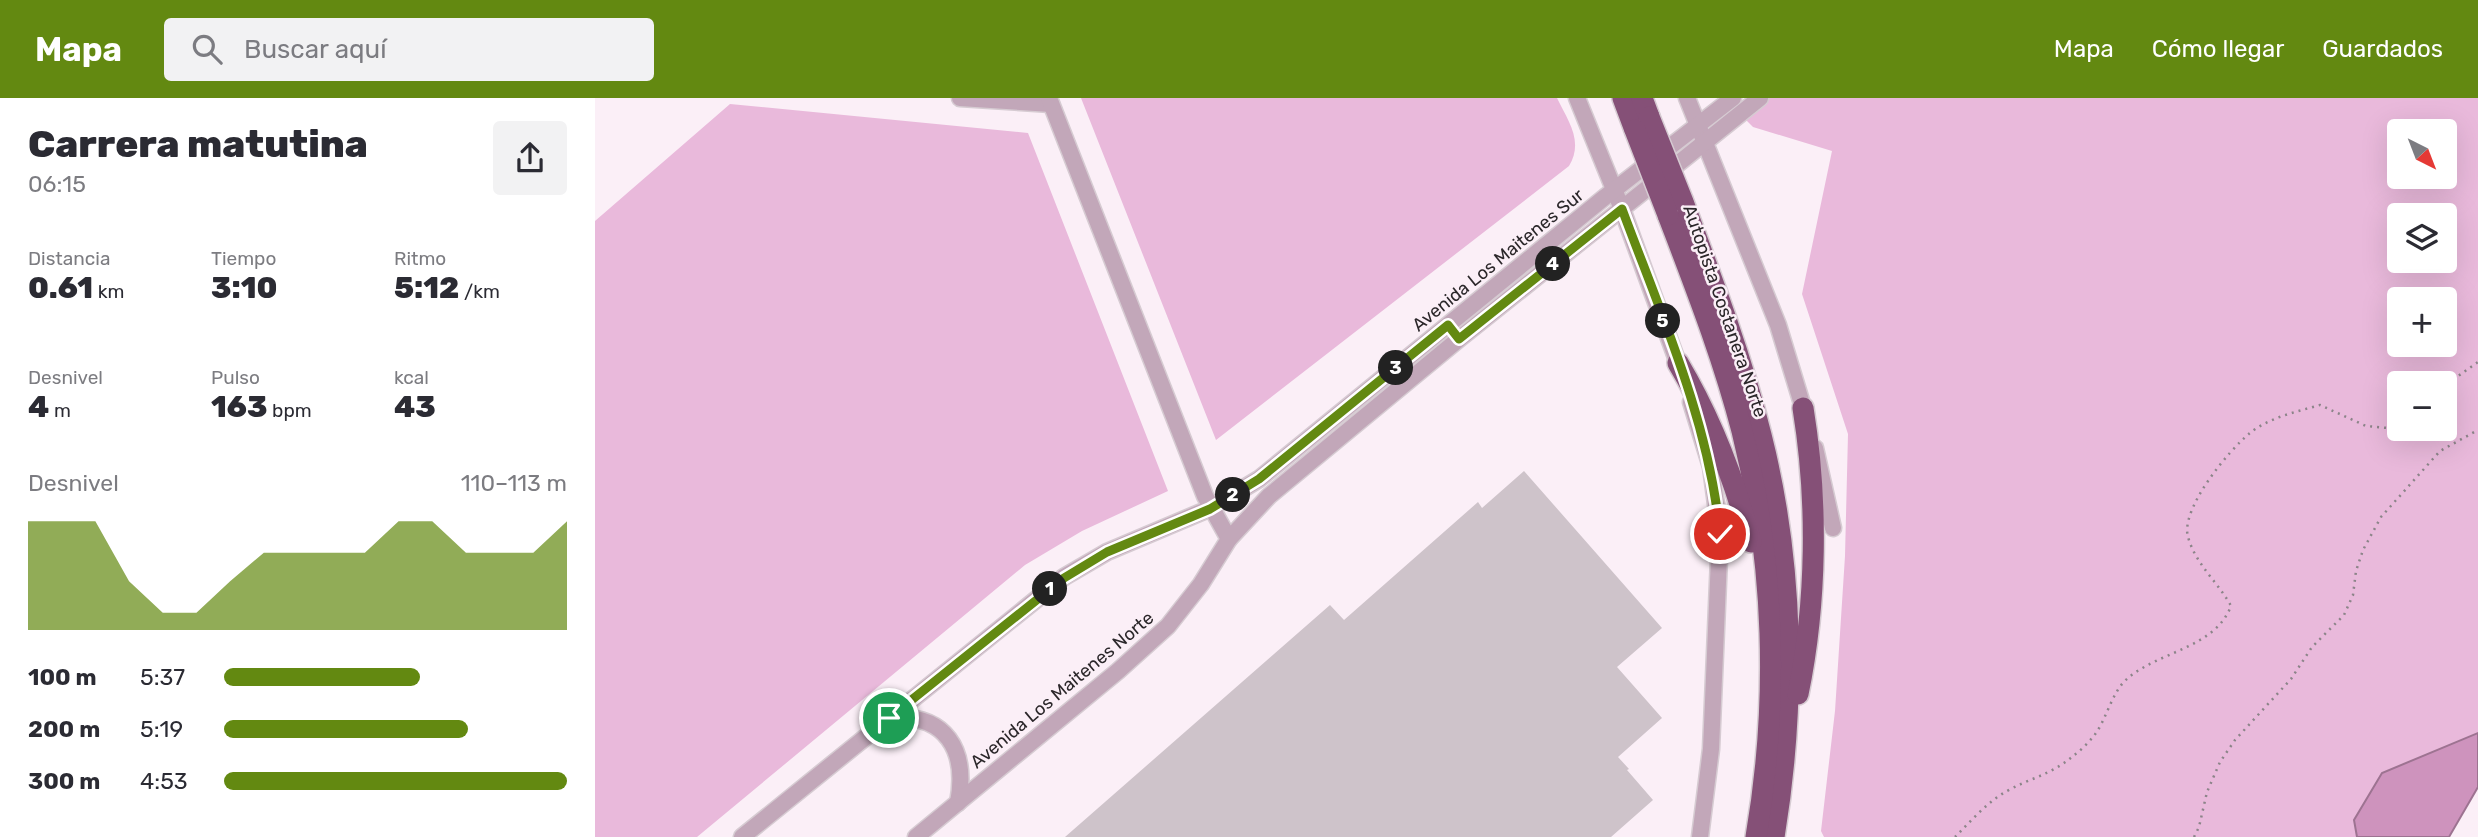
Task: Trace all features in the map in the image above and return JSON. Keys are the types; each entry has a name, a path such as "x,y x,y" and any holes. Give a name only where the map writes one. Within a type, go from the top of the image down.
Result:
{"highway":[{"name":"Autopista Costanera Norte","path":"1623,98 1642,115 1675,209 1741,430 1759,515 1768,596 1771,684 1768,740 1756,837"},
{"name":"Autopista Costanera Norte","path":"1675,209 1736,348 1762,438 1772,487 1782,553 1788,631 1785,754 1774,837"},
{"path":"1678,363 1714,431 1737,490 1755,563 1771,684"},
{"path":"1785,754 1807,645 1813,544 1813,483 1803,408"}],"street":[{"path":"960,98 1050,101 1210,509 1229,539"},
{"path":"1577,98 1622,209 1678,363 1711,467 1720,534 1712,736 1700,837"},
{"path":"1687,98 1778,325 1822,475 1833,528"},
{"name":"Avenida Los Maitenes Sur","path":"742,837 1064,578 1107,552 1210,509 1272,470 1614,190 1733,98"},
{"name":"Avenida Los Maitenes Norte","path":"916,837 1118,671 1168,626 1201,584 1229,539 1269,496 1459,339 1760,98"},
{"path":"1448,325 1459,339"},
{"path":"889,718 909,718 930,723 952,742 961,767 958,803"}],"path":[{"path":"2457,377 2478,362"},
{"path":"1955,837 1982,810 2007,791 2043,776 2072,757 2094,737 2126,679 2150,663 2215,632 2226,620 2231,606 2197,560 2187,534 2193,508 2204,486 2251,433 2278,417 2320,405 2366,426 2387,428"},
{"path":"2194,837 2207,792 2220,761 2235,740 2291,679 2312,647 2344,615 2353,595 2356,571 2363,550 2381,517 2440,451 2478,430"}],"shaded area":[{"path":"1081,98 1557,98 1573,131 1575,148 1569,166 1216,440"},
{"path":"1746,98 2478,98 2478,787 2469,791 2429,837 1824,837 1821,831 1835,711 1845,556 1848,434 1802,294 1832,151 1753,127 1736,110"},
{"path":"730,104 1028,133 1168,491 1082,531 1025,565 697,837 595,837 595,221"},
{"path":"2478,733 2478,787 2449,837 2357,837 2354,820 2382,773"}],"building":[{"path":"1524,471 1662,628 1617,667 1662,718 1618,757 1653,800 1611,837 1065,837 1330,605 1344,620 1478,502 1482,508"}],"route":[{"path":"889,718 1064,578 1107,552 1210,509 1259,479 1448,325 1459,339 1622,209 1703,440 1711,467 1720,534"}]}
